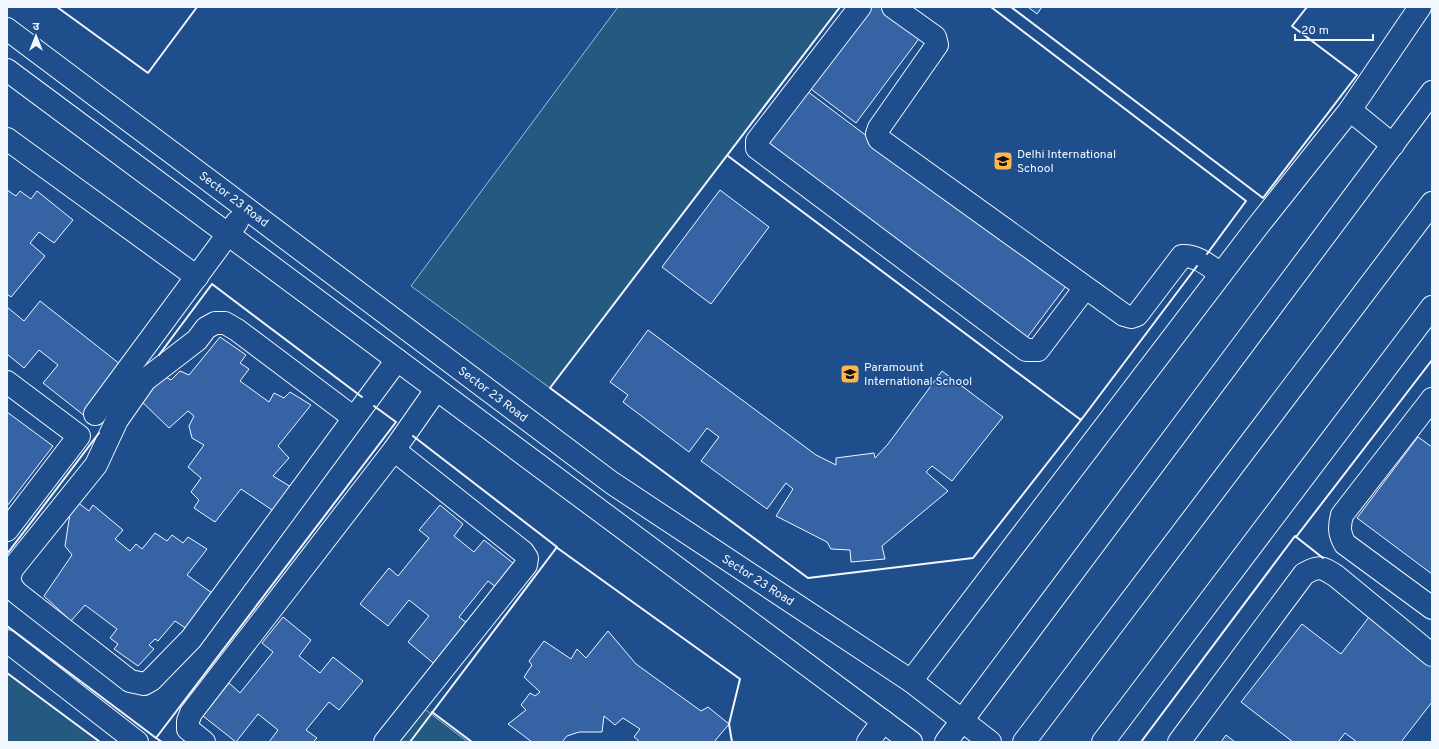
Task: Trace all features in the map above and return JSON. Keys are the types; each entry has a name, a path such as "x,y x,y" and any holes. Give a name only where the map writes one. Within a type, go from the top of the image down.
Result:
{"street":[{"path":"860,7 757,141 757,148 1026,350 1038,350 1085,288"},
{"path":"893,7 934,38 937,45 879,128 877,134 879,139 1124,315 1131,317 1137,315 1182,256 1197,258 1221,274"},
{"path":"910,681 1221,274 1350,110 1420,7"},
{"name":"Sector 23 Road","path":"7,29 612,484 910,681 990,742"},
{"path":"7,70 911,742"},
{"path":"946,742 1432,92"},
{"path":"1350,110 1393,145"},
{"path":"7,140 197,277"},
{"path":"1024,742 1432,203"},
{"path":"95,414 247,209"},
{"path":"1103,742 1432,307"},
{"path":"354,418 237,330 225,323 215,323 206,328 197,340 145,380 117,420 96,464 9,574 11,586 17,593 130,681 144,684 151,680 191,640 397,360"},
{"path":"7,382 79,436 7,530"},
{"path":"204,742 188,729 188,721 192,713 394,450 436,390"},
{"path":"1432,399 1342,515 1339,525 1340,536 1345,544 1432,608"},
{"path":"385,742 521,572 526,565 527,558 523,552 394,450"},
{"path":"1179,742 1304,574 1313,568 1323,568 1336,576 1432,655"},
{"path":"7,641 137,742"},
{"path":"868,742 883,721"}],"shaded area":[{"path":"618,7 840,7 550,388 411,286"},
{"path":"7,673 100,742 7,742"},
{"path":"422,707 468,742 394,742"}],"building":[{"path":"866,7 882,7 921,36 856,123 807,86"},
{"path":"1028,7 1042,7 1037,14"},
{"path":"803,88 1066,286 1023,343 759,145"},
{"path":"7,190 16,196 20,191 31,199 37,191 73,220 54,243 39,232 30,243 45,256 11,297 7,294"},
{"path":"720,190 769,227 711,304 662,267"},
{"path":"40,301 125,368 86,417 43,383 58,365 39,350 24,368 7,354 7,307 24,321"},
{"path":"648,330 816,455 836,465 836,458 874,453 875,458 888,444 942,371 1003,417 952,481 932,466 926,472 948,491 882,546 885,559 851,562 850,550 831,549 827,542 776,516 793,489 786,483 767,509 701,461 719,437 707,428 689,452 623,402 628,395 610,382"},
{"path":"220,337 246,355 240,363 249,369 240,381 269,402 274,393 284,398 290,392 311,405 278,446 289,458 273,476 296,490 278,514 241,489 215,522 194,508 199,500 191,492 201,478 188,467 204,445 192,438 189,426 194,416 188,411 169,428 137,397 164,376 171,380 180,371 189,375"},
{"path":"7,412 53,446 7,506"},
{"path":"1418,437 1432,447 1432,574 1357,518"},
{"path":"77,502 89,511 93,505 123,530 115,539 130,551 136,544 142,549 155,533 167,541 172,535 183,543 188,537 207,549 187,575 212,593 193,633 175,621 158,641 155,639 149,645 154,649 138,666 114,649 118,644 110,638 117,629 85,605 71,621 44,596 72,555 65,546 71,507"},
{"path":"440,505 463,524 454,536 474,552 484,540 518,567 500,590 488,581 459,617 471,626 438,667 408,642 429,616 409,600 388,626 360,604 389,568 398,576 429,538 419,530"},
{"path":"283,617 311,640 299,656 320,673 333,657 363,681 339,710 329,702 306,730 317,738 313,742 269,742 278,730 258,714 236,742 203,716 229,683 240,693 273,652 262,643"},
{"path":"1369,617 1432,666 1432,702 1401,742 1357,742 1345,733 1338,742 1293,742 1241,702 1302,624 1341,654"},
{"path":"608,631 636,664 701,711 708,707 729,724 714,742 640,742 634,737 640,729 623,718 615,725 604,716 602,732 579,732 567,736 562,742 532,742 508,724 526,710 521,705 530,693 535,696 540,692 524,677 532,665 529,661 544,641 571,659 577,649 586,658"},
{"path":"1226,735 1235,742 1221,742"}],"wall":[{"path":"57,7 148,73 197,7"},
{"path":"728,156 1081,420 973,558 808,578 550,388 840,7"},
{"path":"991,7 1246,201 1207,254"},
{"path":"1011,7 1263,198 1357,75 1292,26 1307,7"},
{"path":"1080,419 1081,420 1197,266"},
{"path":"159,355 212,284 362,397"},
{"path":"1296,537 1432,360"},
{"path":"7,626 156,738 396,422 374,406"},
{"path":"7,554 99,433"},
{"path":"410,742 557,547 413,436"},
{"path":"1141,742 1295,536 1323,558"},
{"path":"556,547 740,679 729,724 732,742"},
{"path":"7,673 100,742"},
{"path":"432,712 472,742"},
{"path":"156,738 162,742"}],"place":[{"name":"Delhi International School","path":"1003,161"},
{"name":"Paramount International School","path":"850,374"}]}
